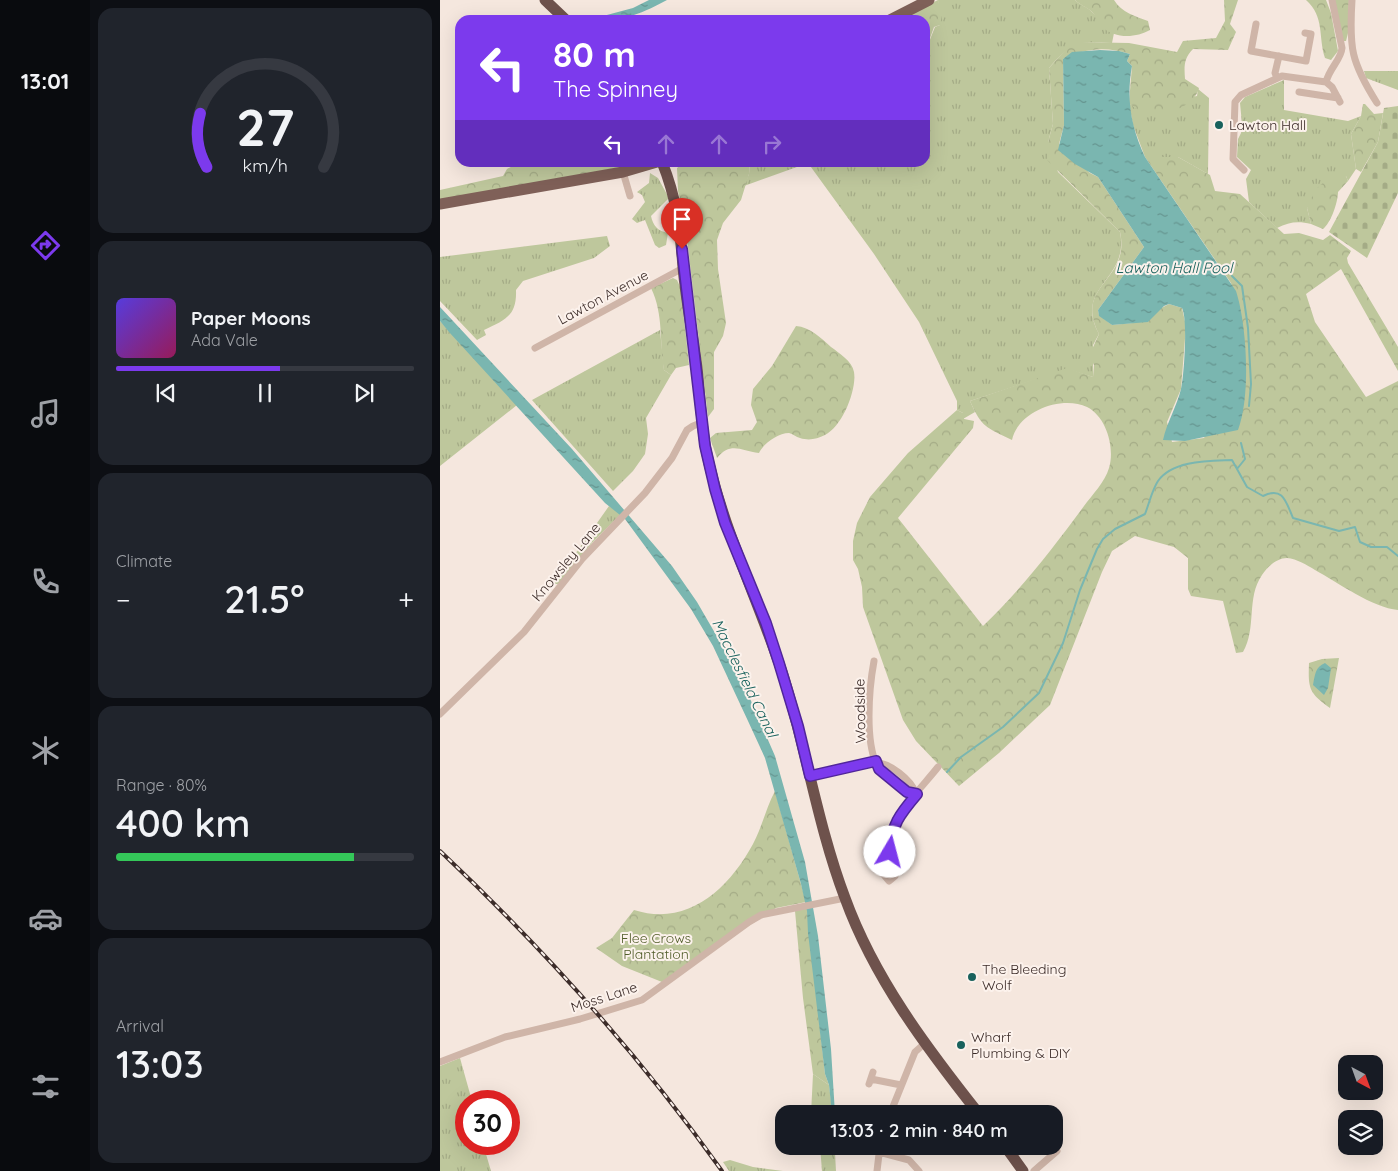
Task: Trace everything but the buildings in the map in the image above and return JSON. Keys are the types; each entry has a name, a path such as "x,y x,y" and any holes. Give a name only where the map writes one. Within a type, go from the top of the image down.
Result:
{"highway":[{"path":"545,0 561,15"},
{"path":"664,167 674,194 681,230 683,268 705,446 725,523 772,644 798,726 832,861 844,898 873,959 924,1044 972,1105"},
{"path":"1011,1155 1023,1171"}],"main road":[{"path":"900,15 929,0"},
{"path":"440,204 623,172 640,167"}],"street":[{"path":"1326,82 1329,70 1342,55 1332,0"},
{"path":"1352,0 1351,42 1357,70 1377,104"},
{"path":"1256,24 1251,51 1306,61 1311,34 1305,33"},
{"path":"1342,48 1351,42"},
{"path":"1277,78 1279,56"},
{"path":"1244,170 1233,159 1235,102 1241,95 1282,76 1326,82 1339,100 1300,92"},
{"path":"623,172 630,196"},
{"name":"Lawton Avenue","path":"535,348 683,268"},
{"name":"Knowsley Lane","path":"440,714 524,632 582,559 629,511 672,458 687,430 703,422"},
{"name":"Woodside","path":"874,661 870,680 870,718 872,749 877,762"},
{"path":"810,776 877,762 879,769 907,792 916,793"},
{"path":"889,870 891,834 902,812 938,767"},
{"name":"Moss Lane","path":"440,1062 505,1037 580,1019 642,1000 761,915 844,898"},
{"path":"893,1105 915,1052 924,1044"},
{"path":"871,1078 901,1085"},
{"path":"877,1171 879,1155"},
{"path":"896,1155 909,1160 919,1171"},
{"path":"1034,1171 1052,1155"}],"green space":[{"path":"938,0 1075,0 1088,8 1104,27 1114,33 1112,43 1082,43 1076,45 1064,52 1049,68 1053,124 1048,142 1058,172 1120,232 1121,248 1117,262 1097,294 1093,305 1093,318 1099,334 1093,345 1093,377 1067,369 970,401 975,412 963,419 963,413 957,410 957,401 919,322 874,254 811,167 930,167 930,40 935,27 940,25"},
{"path":"938,0 942,15 940,25 934,27 930,38 930,15 908,15"},
{"path":"1075,0 1114,0 1125,11 1148,21 1150,30 1132,36 1113,34 1102,27 1091,11"},
{"path":"1224,0 1238,0 1230,24 1236,32 1228,50 1193,49 1190,52 1185,62 1185,79 1199,88 1191,101 1176,110 1150,114 1140,111 1129,103 1132,66 1127,61 1130,54 1121,51 1096,49 1079,52 1063,59 1064,125 1059,144 1090,173 1098,177 1144,247 1098,310 1099,315 1112,325 1133,323 1169,304 1182,308 1186,326 1181,389 1167,422 1172,442 1204,438 1245,359 1242,328 1231,283 1145,157 1178,157 1210,175 1215,191 1240,194 1284,234 1299,233 1323,240 1330,235 1351,251 1347,258 1348,263 1398,347 1398,371 1341,269 1306,294 1315,322 1366,397 1398,381 1398,610 1378,605 1355,594 1302,562 1283,558 1269,566 1257,584 1247,643 1243,652 1236,653 1223,601 1191,596 1188,589 1188,558 1174,547 1135,536 1112,551 1050,705 999,753 959,786 916,741 903,720 863,607 862,587 858,569 853,560 853,541 857,523 870,497 908,453 957,410 963,413 964,419 974,421 973,428 898,518 983,626 1036,569 1101,483 1107,473 1111,460 1110,443 1100,418 1087,407 1066,403 1042,408 1023,421 1016,430 1012,440 986,426 978,417 970,401 1067,368 1093,377 1094,365 1089,356 1099,334 1093,317 1093,304 1097,293 1118,262 1121,249 1120,232 1047,160 1048,142 1053,124 1049,68 1067,48 1076,42 1129,43 1177,52 1183,41 1216,38 1225,21"},
{"path":"1306,0 1326,0 1331,13 1338,51 1331,60 1325,58 1319,20"},
{"path":"1334,0 1349,0 1346,41 1343,41"},
{"path":"1364,71 1398,71 1398,90 1366,78"},
{"path":"1284,80 1284,110 1348,121 1361,116 1351,134 1356,169 1348,181 1346,176 1307,208 1311,224 1294,223 1277,228 1249,202 1246,179 1251,170 1237,157 1238,139 1242,124 1240,103 1245,97"},
{"path":"1198,89 1209,98 1208,174 1178,157 1145,157 1133,125 1129,103 1136,108 1197,96"},
{"path":"1363,104 1374,114 1383,113 1378,142 1361,172 1356,169 1351,134 1361,116"},
{"path":"1398,106 1398,193 1367,258 1329,232 1378,142 1384,108"},
{"path":"511,167 621,167 440,201 440,190 503,176"},
{"path":"750,167 797,167 744,186"},
{"path":"750,167 741,200 723,223 717,240 718,269 726,323 723,336 714,352 714,409 708,417 685,222 678,191 677,168"},
{"path":"650,173 658,178 669,198 651,216 657,228 668,233 666,245 659,248 655,245 645,220 637,223 632,219 645,202 642,195 637,192 649,183"},
{"path":"1346,176 1348,181 1338,192 1334,212 1329,222 1323,229 1311,224 1307,208 1317,189 1330,179"},
{"path":"607,236 610,246 594,258 523,281 516,290 516,299 512,311 504,320 484,330 486,335 477,340 440,301 440,257"},
{"path":"673,278 677,280 681,289 689,365 676,368 671,375 664,370 660,318 651,288"},
{"path":"440,321 517,405 440,466"},
{"path":"796,326 806,328 815,334 851,364 854,372 853,388 851,398 842,416 831,431 819,438 799,438 785,433 771,440 759,453 732,448 717,458 710,438 716,433 752,430 757,422 751,405 753,389 772,366"},
{"path":"660,330 664,370 671,375 646,418 648,434 645,454 633,471 613,491 532,400"},
{"path":"609,506 621,514 592,543 559,584 554,584"},
{"path":"1339,658 1330,708 1311,690 1309,663 1322,659"},
{"name":"Flee Crows Plantation","path":"775,791 806,902 776,908 662,982 622,966 596,948 612,938 634,910 653,914 671,913 688,909 704,901 718,890 743,861 753,844"},
{"path":"807,908 825,1074 829,1085 813,1074 803,998 795,911"},
{"path":"460,1058 469,1090 455,1090 455,1155 486,1155 491,1171 440,1171 440,1066"},
{"path":"813,1074 829,1085 832,1105 811,1105"},
{"path":"821,1155 835,1155 836,1171 822,1171"},
{"path":"730,1160 753,1167 783,1171 729,1171 723,1162"}],"water":[{"path":"649,0 667,0 633,15 607,15 633,8"},
{"name":"Lawton Hall Pool","path":"1119,51 1130,54 1127,61 1132,66 1130,78 1131,113 1140,146 1145,157 1236,291 1243,322 1246,360 1245,399 1238,430 1185,441 1163,440 1182,382 1185,323 1182,308 1169,304 1164,306 1148,322 1112,325 1099,316 1098,310 1144,247 1098,177 1075,164 1058,150 1064,125 1063,59 1072,52"},
{"path":"440,307 572,449 672,566 697,602 741,678 775,756 805,862 818,936 831,1049 834,1105 831,1105 829,1085 825,1074 807,911 801,884 765,758 713,646 691,609 625,519 605,503 440,321"},
{"path":"1325,663 1331,668 1328,688 1324,695 1313,685 1317,669"}],"waterway":[{"path":"1232,276 1242,286 1248,328 1251,384 1249,406"},
{"path":"1237,469 1245,459 1241,443"},
{"path":"947,772 961,757 1003,727 1039,693 1063,643 1080,590 1097,549 1103,539 1115,529 1145,514 1158,481 1173,469 1192,463 1232,460 1247,487 1263,496 1270,493 1279,494 1286,501 1293,518 1339,531 1355,527 1360,542 1371,547 1387,547 1398,556"}],"railway":[{"path":"440,851 516,926 589,1004 658,1086 722,1171"}],"place":[{"name":"Lawton Hall","path":"1219,125"},
{"name":"The Bleeding Wolf","path":"972,977"},
{"name":"Wharf Plumbing & DIY","path":"961,1045"}],"route":[{"path":"682,249 705,446 715,489 725,523 766,623 798,726 810,776 876,761 879,769 907,792 915,792 917,794 902,812 894,826 891,834 890,852"}],"water label":[{"name":"Macclesfield Canal","path":"745,678"}]}
